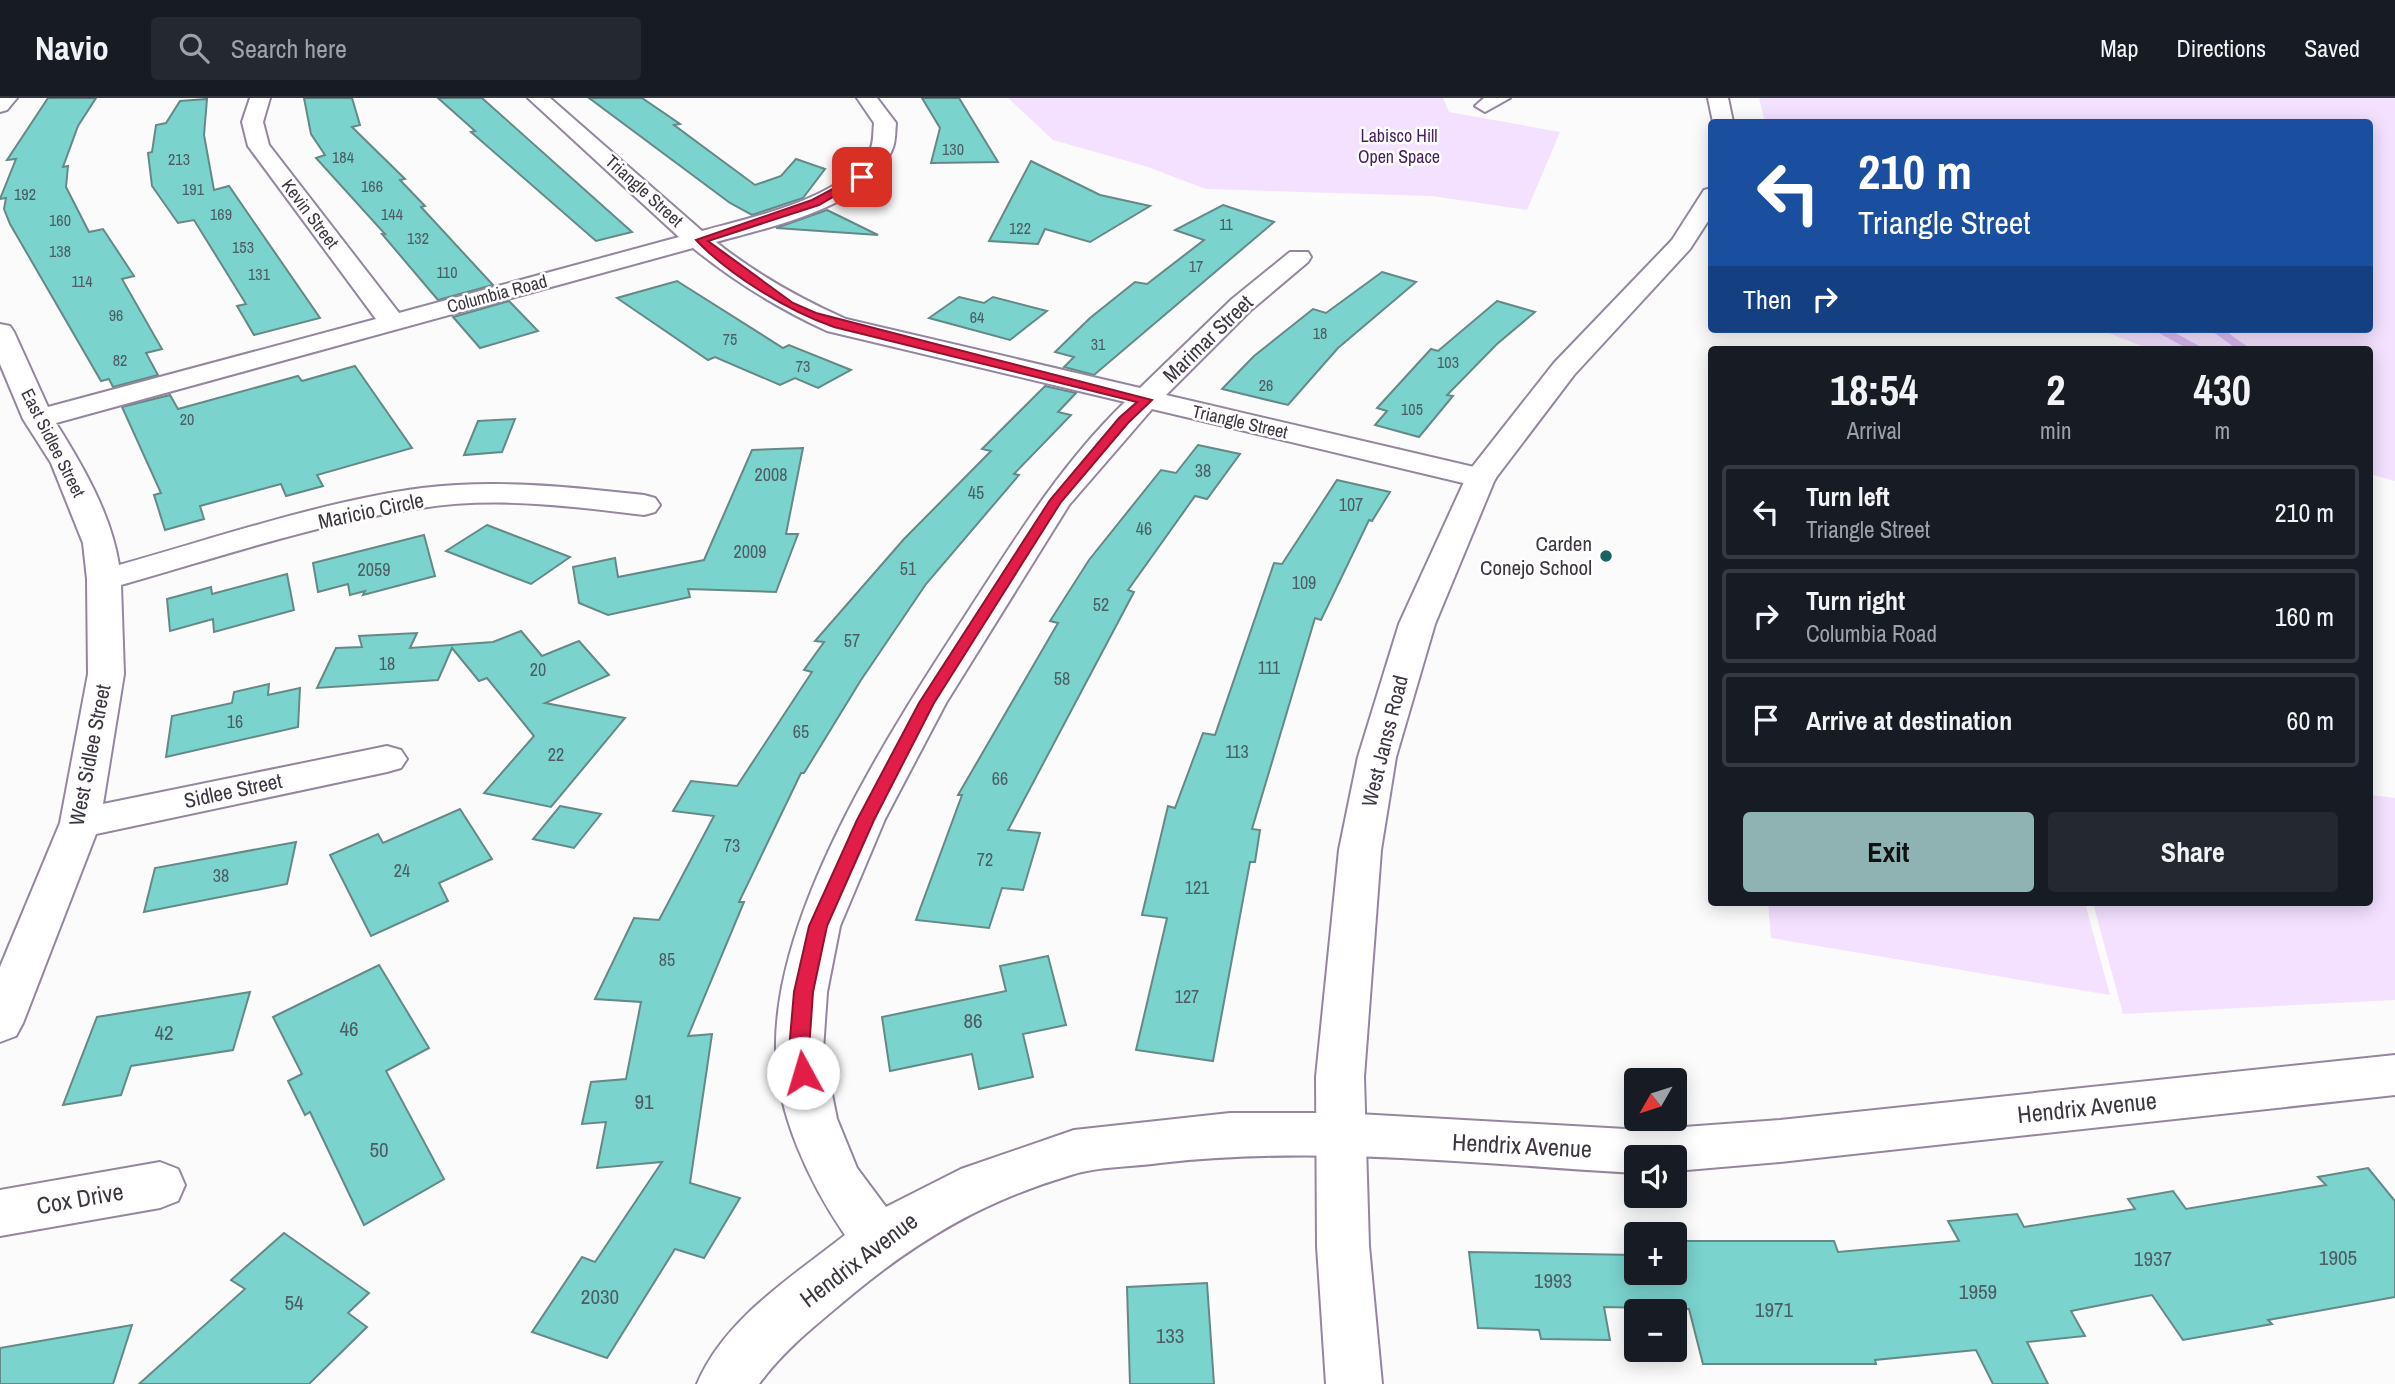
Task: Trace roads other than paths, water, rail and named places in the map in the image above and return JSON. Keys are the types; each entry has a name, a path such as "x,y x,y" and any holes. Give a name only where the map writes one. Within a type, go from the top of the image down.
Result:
{"street":[{"path":"0,106 7,98"},
{"name":"Kevin Street","path":"260,98 251,121 259,146 392,322"},
{"name":"Triangle Street","path":"538,98 701,240 789,305 812,316 838,325 1146,400 1480,478"},
{"name":"Columbia Road","path":"38,419 701,240 815,202 862,177 882,149 885,123 867,98"},
{"path":"1718,98 1722,119"},
{"name":"West Janss Road","path":"1354,1384 1343,1246 1340,1077 1360,849 1377,757 1417,624 1480,478 1564,369 1681,244 1708,201"},
{"name":"Marimar Street","path":"879,1240 837,1181 812,1119 799,1050 804,992 818,926 865,820 902,750 988,603 1056,500 1124,420 1241,305 1298,257"},
{"name":"East Sidlee Street","path":"0,332 38,419 66,463 90,516"},
{"name":"Maricio Circle","path":"104,579 319,520 422,498 530,492 644,505"},
{"name":"West Sidlee Street","path":"0,1023 79,823 106,674 104,579 99,543 90,516"},
{"name":"Sidlee Street","path":"79,823 387,759"},
{"name":"Hendrix Avenue","path":"725,1384 748,1353 786,1315 879,1240 926,1210 979,1185 1074,1152 1230,1134 1340,1134 1643,1152 1794,1139 2395,1074"},
{"name":"Cox Drive","path":"0,1213 160,1185"}],"waterway":[{"path":"2167,333 2191,346"},
{"path":"2222,333 2239,346"}],"place":[{"name":"Carden Conejo School","path":"1606,556"}],"park label":[{"name":"Labisco Hill Open Space","path":"1399,146"}]}
